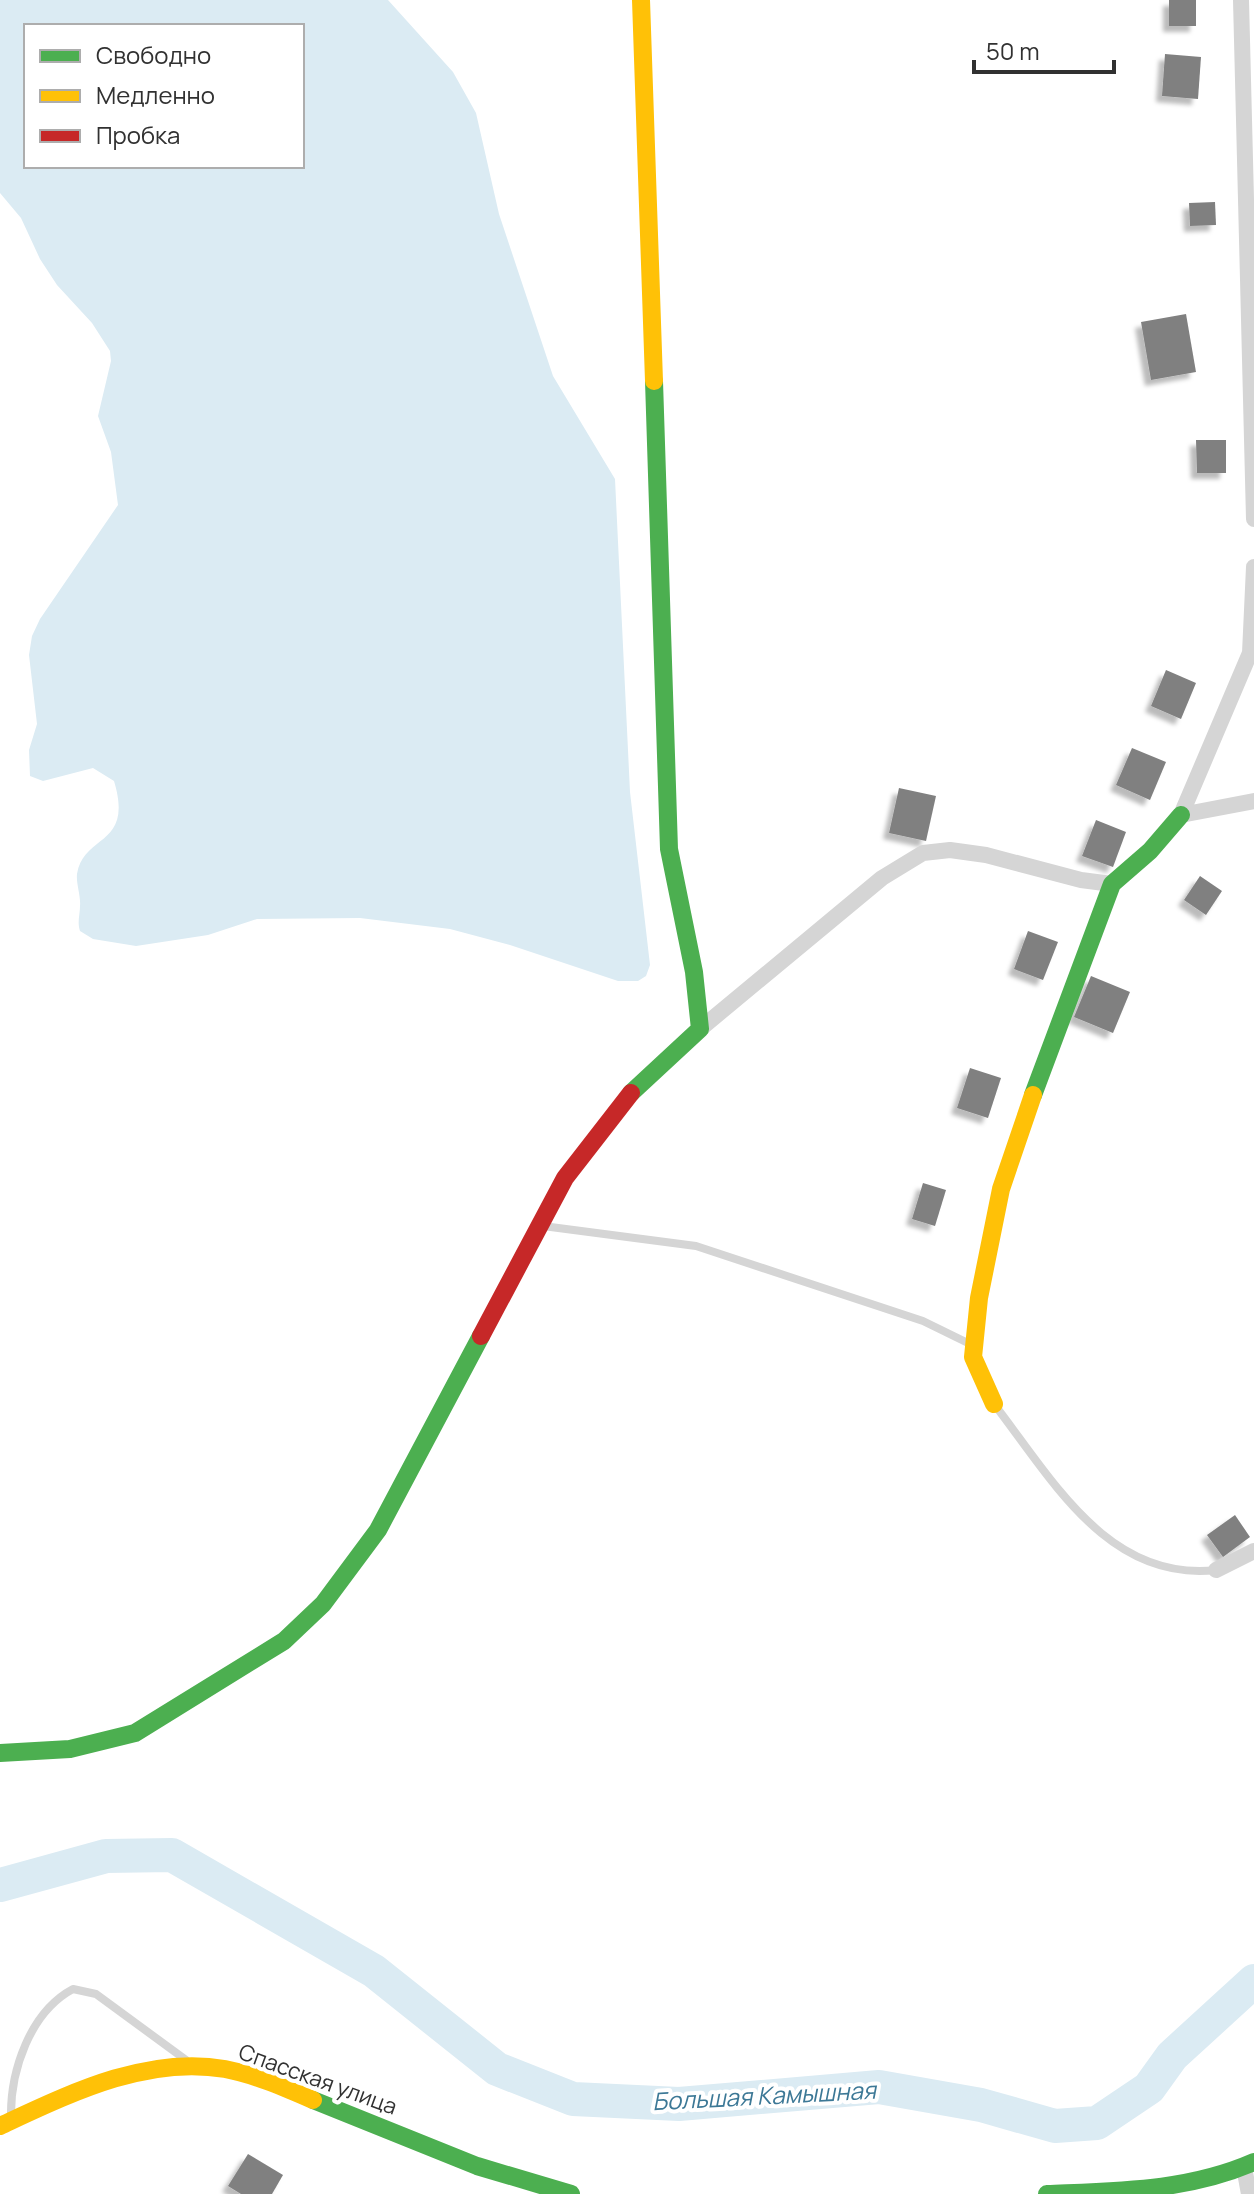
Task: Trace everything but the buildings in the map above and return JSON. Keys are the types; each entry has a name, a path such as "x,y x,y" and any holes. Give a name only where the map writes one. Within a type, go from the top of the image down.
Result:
{"street":[{"path":"641,0 669,849 694,972 700,1029"},
{"path":"1241,0 1251,191 1254,519"},
{"path":"994,1404 979,1377 974,1346 987,1254 1001,1189 1045,1060 1112,884 1150,851 1181,815 1252,658 1254,567"},
{"path":"1181,815 1254,801"},
{"path":"0,1753 70,1749 135,1733 284,1641 323,1604 378,1530 538,1226 581,1153 621,1103 700,1029 882,878 923,853 950,850 986,855 1081,880 1112,884"},
{"path":"1216,1570 1254,1551"},
{"name":"Спасская улица","path":"5,2124 119,2080 192,2067 240,2073 489,2169 571,2194"},
{"path":"1047,2194 1170,2185 1249,2164 1249,2194"}],"lane":[{"path":"538,1226 696,1246 923,1321 974,1346"},
{"path":"994,1404 1065,1495 1118,1547 1137,1560 1164,1569 1187,1573 1216,1570"},
{"path":"5,2124 15,2078 36,2026 49,2007 73,1989 96,1994 171,2046 192,2067"}],"shaded area":[{"path":"0,0 388,0 453,72 476,113 499,214 553,376 615,479 630,792 650,965 646,976 638,981 618,981 510,945 450,929 360,918 257,919 208,935 136,946 93,939 80,931 77,874 81,861 89,851 113,829 118,818 118,802 114,781 93,768 43,781 30,776 29,750 37,724 29,655 32,636 40,619 118,505 111,452 98,416 111,361 110,351 92,323 57,285 40,259 21,218 0,193"}],"waterway":[{"name":"Большая Камышная","path":"0,1885 106,1856 172,1855 374,1971 497,2069 573,2099 679,2104 879,2087 981,2105 1055,2126 1097,2123 1149,2088 1172,2056 1254,1981"}],"traffic: fast":[{"path":"631,1093 700,1029 694,972 669,849 654,381"},
{"path":"1033,1095 1112,884 1150,851 1181,815"},
{"path":"0,1753 70,1749 135,1733 284,1641 323,1604 378,1530 481,1336"},
{"path":"313,2100 477,2166 571,2194"},
{"path":"1047,2194 1178,2184 1229,2172 1254,2162"}],"traffic: slow":[{"path":"641,0 654,381"},
{"path":"994,1404 973,1357 979,1298 1001,1189 1033,1095"},
{"path":"0,2126 109,2080 167,2068 196,2066 225,2069 259,2078 313,2100"}],"traffic: jam":[{"path":"481,1336 565,1178 631,1093"}]}
